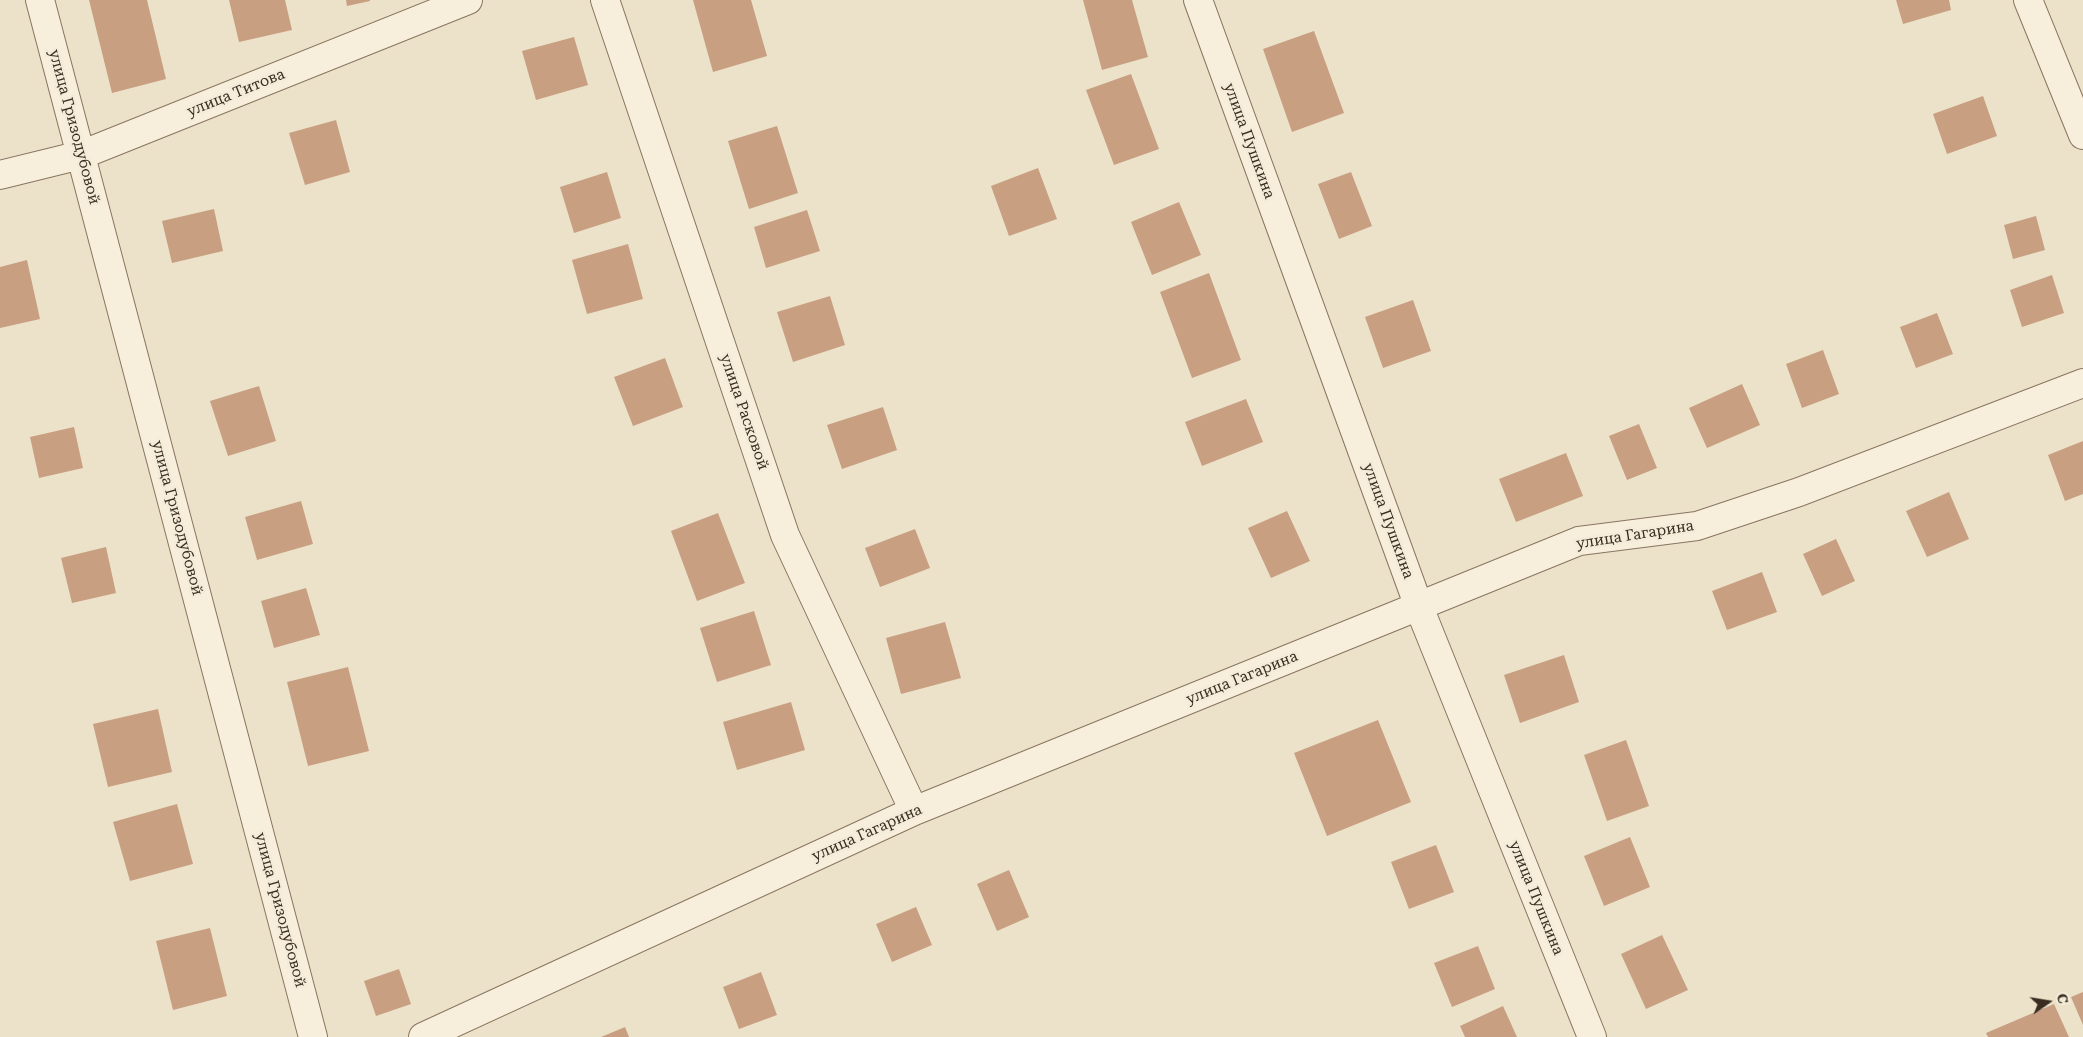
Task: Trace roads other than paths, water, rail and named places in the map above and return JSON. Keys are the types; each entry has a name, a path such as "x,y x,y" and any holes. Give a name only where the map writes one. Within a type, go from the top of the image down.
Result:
{"street":[{"name":"улица Гризодубовой","path":"40,0 313,1037"},
{"name":"улица Титова","path":"0,175 81,155 468,0"},
{"name":"улица Расковой","path":"605,0 785,534 914,811"},
{"name":"улица Пушкина","path":"1198,0 1419,607 1592,1037"},
{"path":"2028,0 2083,135"},
{"name":"улица Гагарина","path":"422,1037 914,811 1579,541 1697,526 1789,496 2083,383"}]}
